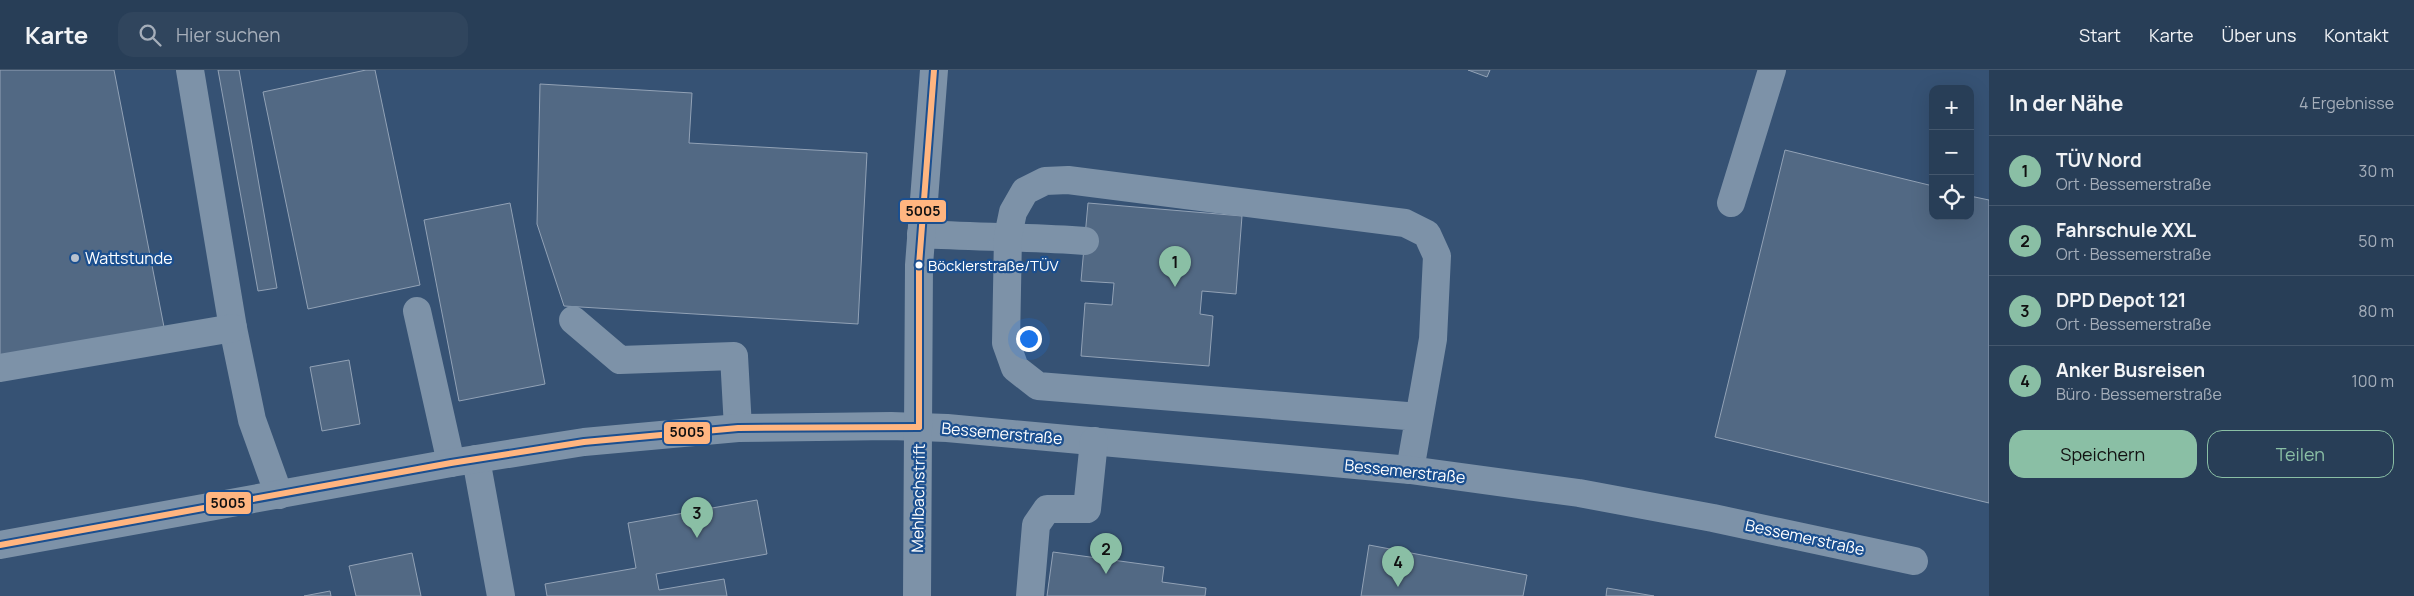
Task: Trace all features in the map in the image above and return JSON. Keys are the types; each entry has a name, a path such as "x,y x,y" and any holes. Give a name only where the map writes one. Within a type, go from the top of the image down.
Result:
{"street":[{"path":"190,70 233,328 252,420 279,495"},
{"name":"Mehlbachstrift","path":"917,596 921,234 934,70"},
{"path":"1731,203 1772,70"},
{"path":"1410,470 1433,339 1437,256 1428,234 1405,223 1246,201 1068,180 1045,182 1025,191 1013,212 1008,236 1006,343 1015,368 1038,386 1209,398 1419,417"},
{"path":"921,234 1008,236 1085,241"},
{"path":"417,311 463,461 501,596"},
{"path":"573,320 620,360 734,356 738,428"},
{"path":"0,368 233,328"},
{"name":"Bessemerstraße","path":"0,545 463,461 584,442 738,428 919,427 1410,470 1579,493 1714,518 1914,561"},
{"path":"1030,596 1036,526 1047,510 1086,509 1094,441"}],"building":[{"name":"Wattstunde","path":"0,70 114,70 164,327 0,359"},
{"path":"218,70 239,70 277,288 258,291"},
{"path":"366,70 375,70 420,285 308,309 263,92"},
{"path":"1468,70 1490,70 1487,77"},
{"path":"540,84 692,93 689,143 867,153 858,324 564,306 537,224"},
{"path":"1785,150 1929,185 1929,220 1974,220 1974,197 1989,200 1989,503 1715,437"},
{"path":"510,203 545,384 459,401 424,220"},
{"path":"1088,203 1242,216 1236,294 1202,291 1200,314 1213,316 1209,366 1081,356 1085,303 1112,305 1114,283 1081,281"},
{"path":"349,360 360,424 322,431 310,367"},
{"path":"757,500 767,554 656,574 659,590 724,579 727,596 547,596 545,584 636,568 628,523"},
{"path":"1369,545 1527,575 1523,596 1361,596"},
{"path":"1053,552 1164,567 1162,582 1206,588 1205,596 1047,596"},
{"path":"412,553 421,596 356,596 349,566"},
{"path":"1607,588 1654,596 1606,596"},
{"path":"330,591 331,596 304,596"}],"transit line":[{"name":"5005","path":"919,427 919,265 934,70"},
{"name":"5005","path":"0,545 451,463 584,442 738,428 919,427"}],"place":[{"name":"Wattstunde","path":"75,258"},
{"name":"Böcklerstraße/TÜV","path":"919,265"},
{"name":"TÜV Nord","path":"1175,287"},
{"name":"DPD Depot 121","path":"697,538"},
{"name":"Fahrschule XXL","path":"1106,574"},
{"name":"Anker Busreisen","path":"1398,587"}]}
